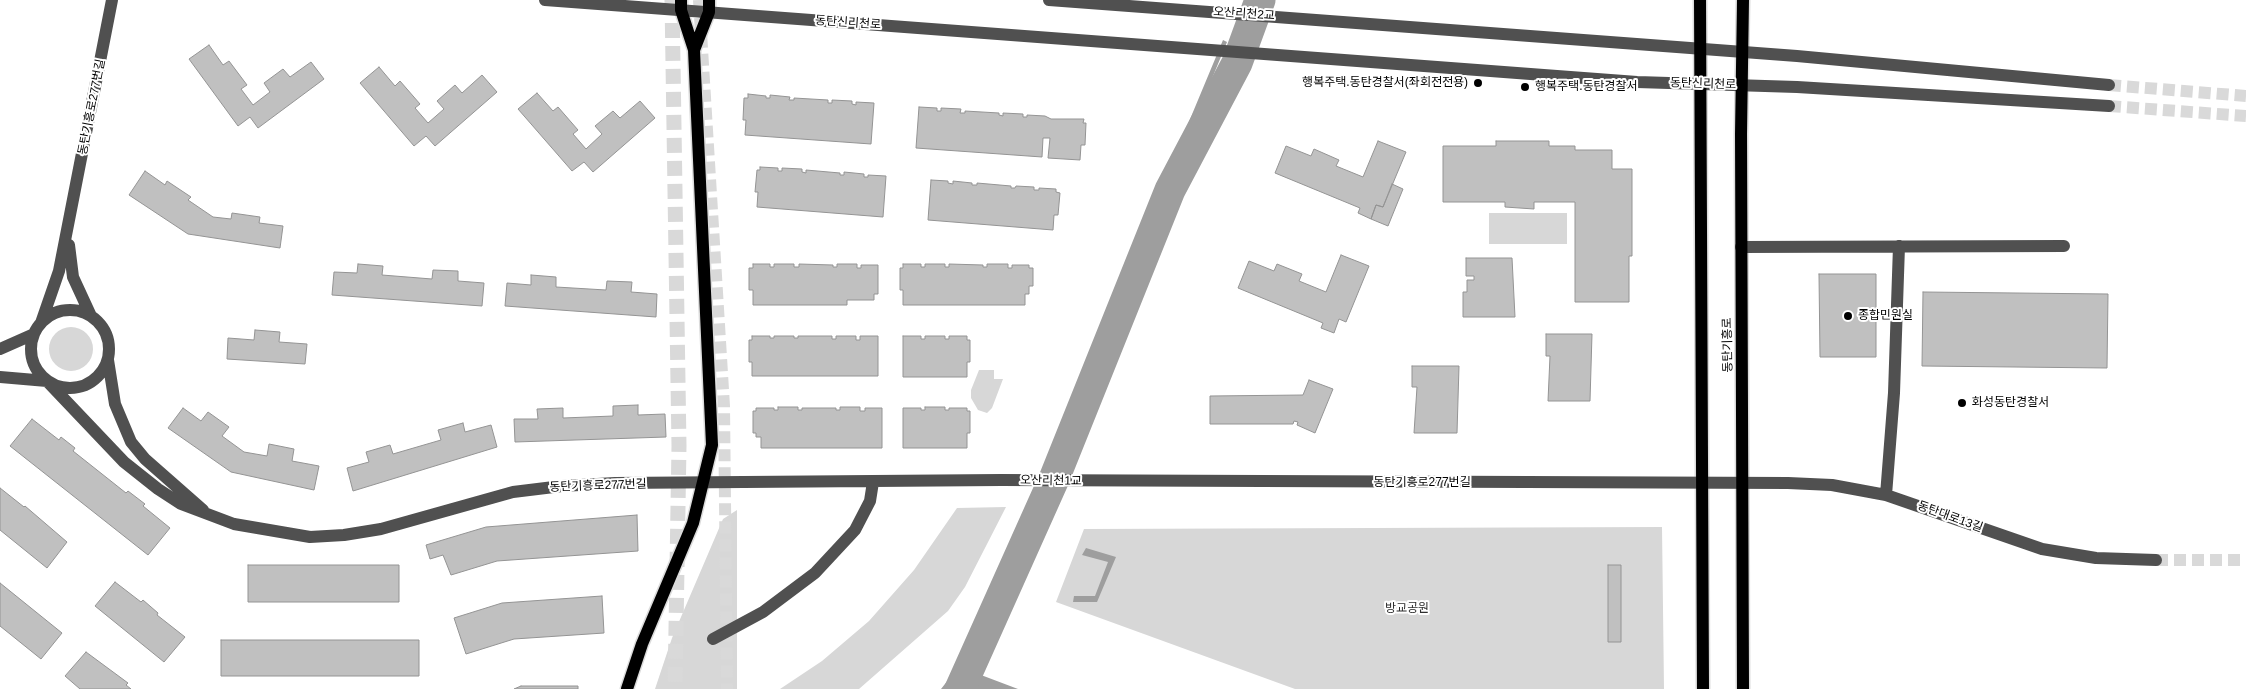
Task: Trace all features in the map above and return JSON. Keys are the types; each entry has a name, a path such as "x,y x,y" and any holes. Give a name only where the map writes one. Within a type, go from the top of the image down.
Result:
{"main road":[{"name":"동탄기흥로","path":"1700,0 1703,689"},
{"name":"동탄기흥로","path":"1743,0 1741,247 1743,689"},
{"path":"627,689 642,644 693,523 712,446 694,50 681,5"},
{"path":"694,50 709,6"}],"street":[{"name":"동탄기흥로277번길","path":"42,323 59,271 112,0"},
{"name":"동탄신리천로","path":"545,0 709,6 1150,46 1637,82 1742,85 2109,106"},
{"path":"1049,0 1103,2"},
{"name":"오산리천2교","path":"1103,2 1152,8 1700,48"},
{"path":"1700,48 2109,85"},
{"name":"동탄기흥로277번길","path":"71,214 69,255 72,272 78,293 91,316 101,325 107,336 110,348 108,360 115,404 131,442 145,459 205,511"},
{"path":"1886,495 1894,393 1899,246"},
{"path":"1741,247 2064,246"},
{"name":"동탄기흥로277번길","path":"91,316 78,311 65,311 52,315 42,323 34,334 31,348 33,361 38,372 131,467 158,489 181,504 205,511 234,524 262,530 318,537 381,529 513,492 580,485 704,482 1001,480"},
{"path":"0,349 34,334"},
{"path":"0,377 47,381 58,386 71,388 83,386 94,380 103,371 108,360"},
{"name":"오산리천1교","path":"1001,480 1100,481"},
{"name":"동탄기흥로277번길","path":"1100,481 1743,483"},
{"path":"713,639 763,612 815,573 855,530 870,501 873,482"},
{"name":"동탄대로13길","path":"1743,483 1832,485 1886,495 2042,549 2096,558 2156,560"}],"green space":[{"path":"1489,213 1567,213 1567,244 1489,244"},
{"path":"67,327 75,327 87,333 93,349 87,365 75,371 67,371 55,365 49,353 49,345 55,333"},
{"path":"979,370 994,370 994,379 1003,379 992,408 987,413 978,410 971,398 971,390"},
{"path":"1006,507 965,587 948,611 859,689 780,689 822,661 869,621 914,570 957,508"},
{"path":"737,510 737,689 655,689 672,638 723,519"},
{"name":"방교공원","path":"1662,527 1664,689 1295,689 1056,602 1084,529"}],"shaded area":[{"path":"1223,40 1227,42 1050,473 1043,472"},
{"path":"1037,490 1041,491 980,653 981,675 1018,689 941,689 963,661"},
{"path":"1086,548 1116,557 1097,602 1073,602 1074,596 1095,596 1108,562 1082,555"}],"pier":[{"path":"1048,452 1062,452 1053,474 1042,475 1040,471"}],"building":[{"path":"209,45 223,65 229,61 247,85 241,89 253,105 270,92 264,83 283,69 290,77 311,62 324,79 258,128 250,117 238,126 189,59"},
{"path":"379,67 395,86 400,81 420,104 415,108 428,123 444,109 437,101 455,85 462,93 482,75 497,92 435,146 426,136 414,146 360,83"},
{"path":"537,93 553,111 558,107 578,130 573,134 586,149 602,134 595,126 613,111 620,118 640,101 655,118 593,172 584,162 572,171 518,109"},
{"path":"748,94 766,96 766,98 770,98 770,95 790,97 789,100 794,100 794,98 828,100 828,103 832,103 832,100 852,101 852,104 856,105 856,102 874,103 871,144 745,135 746,120 743,120 744,98 748,98"},
{"path":"919,107 937,108 937,111 941,111 941,108 961,109 960,113 965,113 965,111 999,113 999,115 1003,116 1003,113 1023,114 1023,117 1027,117 1027,115 1045,116 1051,119 1084,119 1083,123 1086,123 1085,145 1081,145 1080,160 1048,158 1050,138 1043,138 1042,157 916,148"},
{"path":"1378,141 1406,152 1383,207 1376,205 1371,219 1358,213 1360,208 1275,173 1286,146 1311,156 1314,149 1339,160 1336,166 1363,177"},
{"path":"1496,141 1549,141 1549,146 1575,146 1575,150 1612,150 1612,169 1632,169 1632,256 1629,256 1629,302 1575,302 1575,202 1534,202 1534,209 1505,207 1505,202 1443,202 1443,146 1496,146"},
{"path":"760,167 778,168 778,171 782,171 782,168 802,169 802,172 806,173 806,170 840,173 840,175 844,175 844,172 864,174 864,177 868,177 868,175 886,176 883,217 757,207 758,192 755,192 757,170 760,170"},
{"path":"145,171 165,185 167,181 191,197 188,200 213,217 231,219 232,213 260,217 259,223 283,226 280,248 188,234 129,195"},
{"path":"931,180 948,181 948,183 953,184 953,181 972,183 972,185 977,185 977,183 1011,186 1011,188 1016,186 1034,187 1034,190 1039,190 1039,188 1056,189 1056,192 1060,193 1058,215 1054,215 1053,230 928,220"},
{"path":"1392,184 1403,189 1388,226 1371,219 1376,205 1383,207"},
{"path":"1341,255 1369,266 1346,322 1339,319 1334,333 1321,328 1323,323 1238,288 1249,261 1274,271 1277,264 1302,274 1299,281 1326,292"},
{"path":"1466,258 1512,258 1515,317 1463,317 1463,292 1467,292 1467,280 1474,280 1474,276 1466,276"},
{"path":"358,264 383,266 382,275 432,279 433,270 458,271 458,281 484,283 482,306 332,295 334,272 357,273"},
{"path":"753,264 770,264 770,267 774,267 774,264 794,264 794,267 799,267 799,264 833,265 833,267 837,267 837,264 857,264 857,268 861,268 861,265 878,265 878,294 874,294 874,300 847,300 847,305 753,305 753,290 749,290 749,268 753,268"},
{"path":"903,264 921,264 921,267 925,267 925,264 945,264 945,267 949,267 949,264 983,265 983,267 987,267 987,264 1008,264 1008,268 1012,268 1012,265 1029,265 1029,268 1033,268 1033,286 1029,286 1029,294 1025,294 1025,305 903,305 903,290 900,290 900,268 903,268"},
{"name":"종합민원실","path":"1819,274 1876,274 1876,357 1820,357"},
{"path":"531,275 556,277 556,287 606,290 607,281 632,282 631,292 657,294 656,317 505,306 507,283 531,285"},
{"path":"1923,292 2108,294 2107,368 1922,366"},
{"path":"255,330 280,332 279,342 307,344 305,364 227,359 228,338 254,340"},
{"path":"1546,334 1592,334 1590,401 1548,401 1550,356 1546,356"},
{"path":"752,336 770,336 770,338 774,338 774,336 794,336 794,338 798,338 798,336 832,336 832,339 836,339 836,336 856,336 856,340 860,340 860,336 878,336 878,376 752,376 752,362 749,362 749,340 752,340"},
{"path":"903,336 921,336 921,339 925,339 925,336 945,336 945,339 949,339 949,336 967,336 967,340 970,340 970,362 967,362 967,377 903,377"},
{"path":"1412,366 1459,366 1457,433 1414,433 1417,387 1412,387"},
{"path":"1309,380 1333,389 1315,433 1297,425 1298,422 1294,421 1293,424 1210,424 1210,396 1303,395"},
{"path":"638,405 638,415 665,414 666,437 515,442 514,419 538,419 537,409 563,408 563,418 613,416 613,406"},
{"path":"778,407 798,407 798,410 802,410 802,408 836,408 836,410 840,410 840,407 860,407 860,411 865,411 865,408 882,408 882,448 761,448 761,437 756,437 756,433 753,433 753,411 756,411 756,408 774,408 774,410 778,410"},
{"path":"925,407 945,407 945,410 949,410 949,408 967,408 967,411 970,411 970,433 967,433 967,448 903,448 903,408 921,408 921,410 925,410"},
{"path":"183,408 201,421 208,412 229,427 222,436 244,452 267,456 269,444 294,449 292,461 319,466 314,490 231,472 168,428"},
{"path":"32,419 59,440 61,437 75,448 73,451 126,493 128,491 145,504 143,506 170,528 148,555 10,446"},
{"path":"463,423 465,432 491,425 497,447 353,491 347,468 369,462 366,452 390,445 393,454 441,440 438,430"},
{"path":"0,488 25,506 67,542 47,568 0,530"},
{"path":"637,515 638,551 497,561 451,575 443,555 430,559 426,545 486,527"},
{"path":"248,565 399,565 399,602 248,602"},
{"path":"1608,565 1621,565 1621,642 1608,642"},
{"path":"115,582 141,602 143,600 158,613 157,615 185,637 164,662 95,606"},
{"path":"0,583 62,633 41,659 0,626"},
{"path":"602,596 604,633 514,639 466,654 454,618 502,603"},
{"path":"221,640 419,640 419,676 221,676"},
{"path":"86,652 128,683 126,685 131,689 80,689 65,676"},
{"path":"521,686 578,686 578,689 514,689"}],"waterway":[{"path":"960,689 1054,479 1170,190 1237,63 1260,0"}],"tunnel":[{"path":"672,0 679,446 675,689"},
{"path":"699,0 724,406 727,689"},
{"path":"2109,85 2246,96"},
{"path":"2109,106 2246,116"},
{"path":"2156,560 2246,560"}],"place":[{"name":"행복주택.동탄경찰서(좌회전전용)","path":"1478,83"},
{"name":"행복주택.동탄경찰서","path":"1525,87"},
{"name":"종합민원실","path":"1848,316"},
{"name":"화성동탄경찰서","path":"1962,403"}]}
